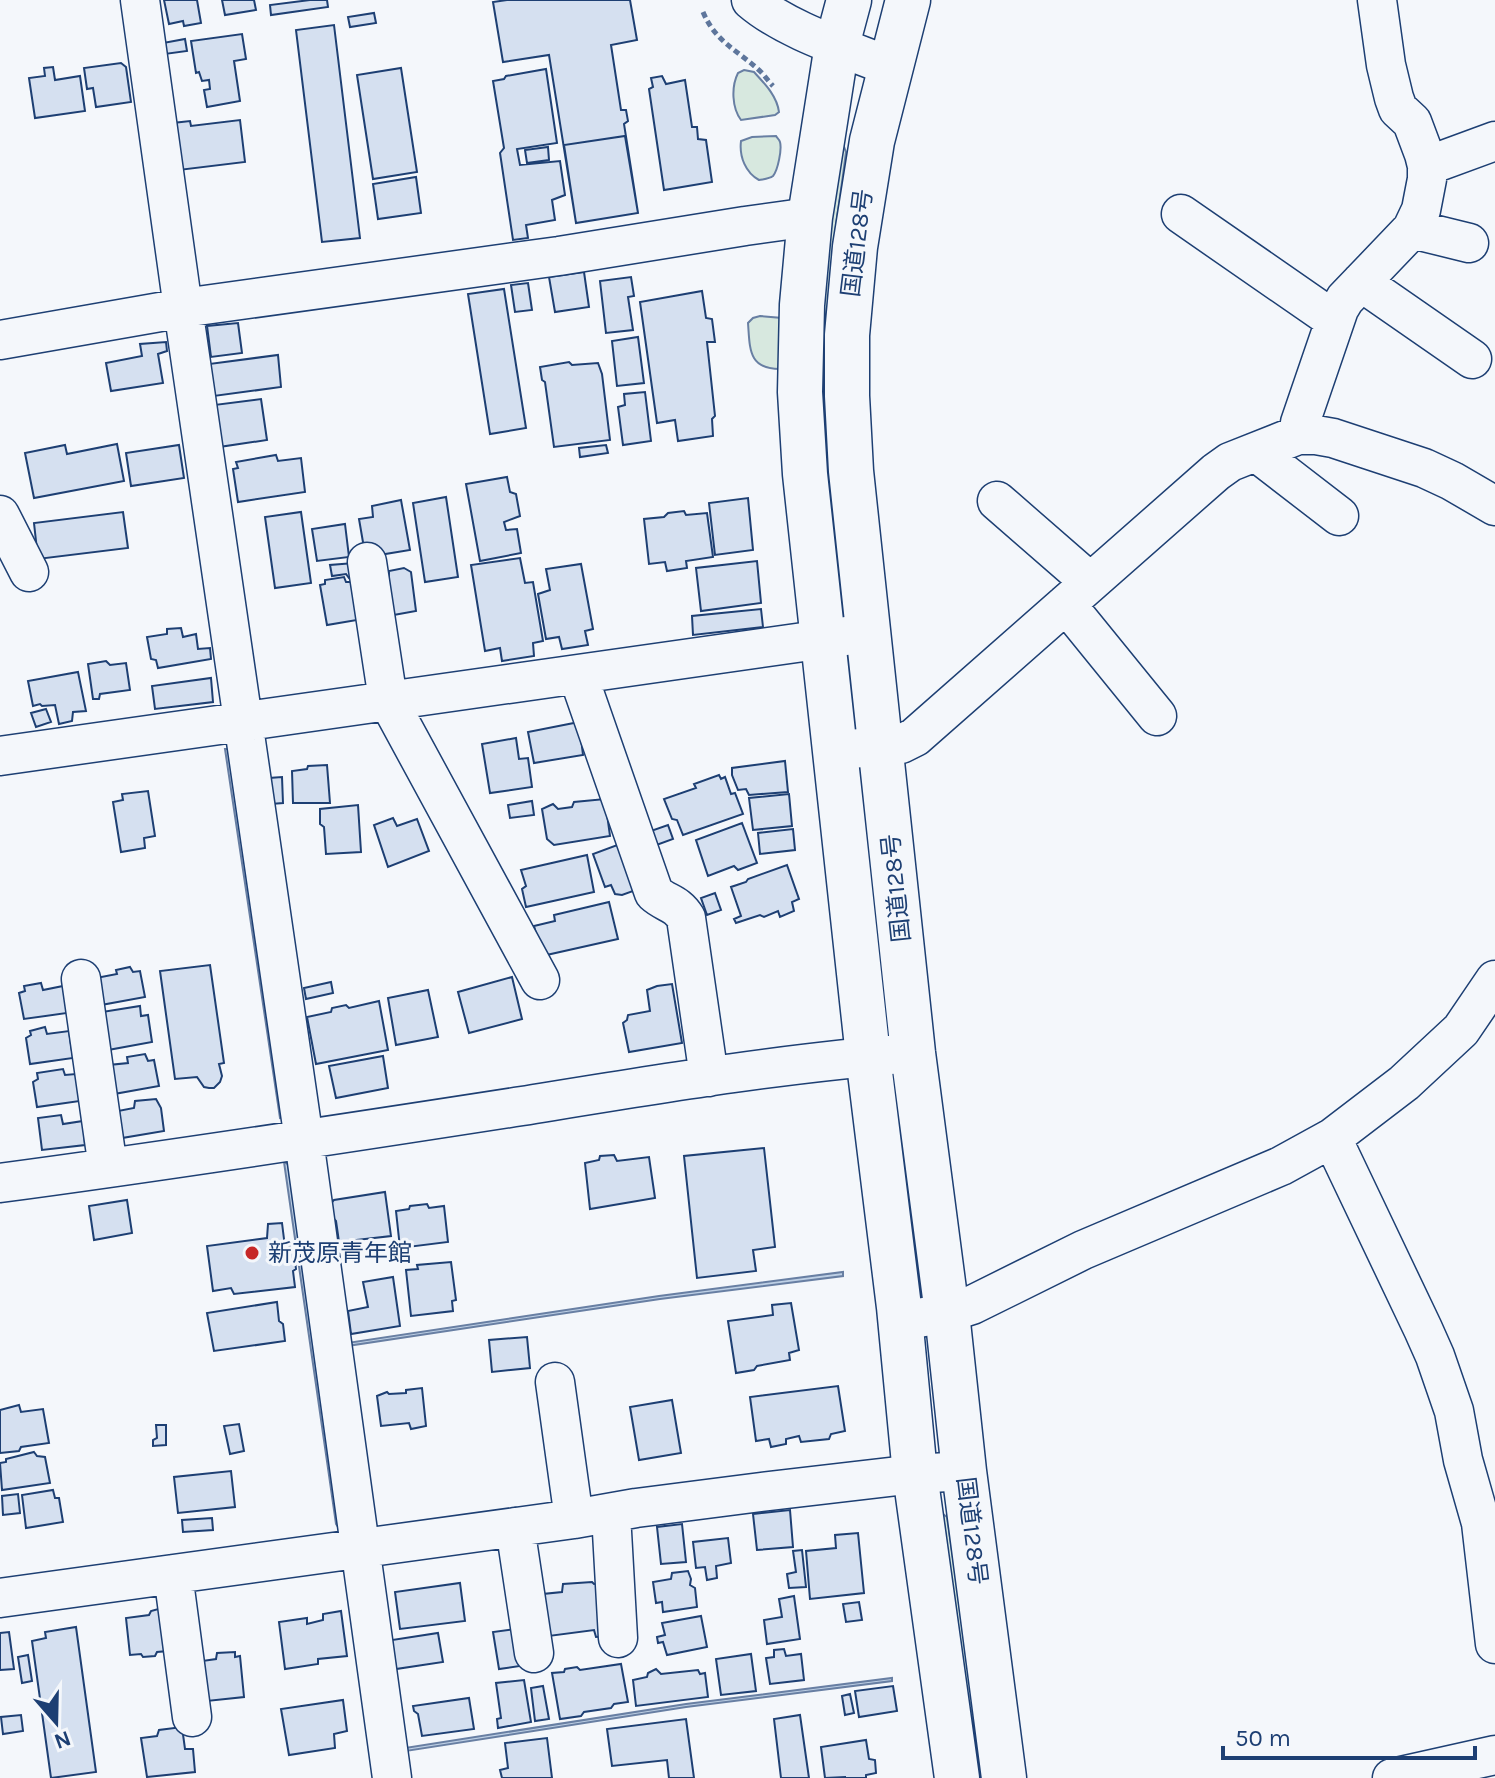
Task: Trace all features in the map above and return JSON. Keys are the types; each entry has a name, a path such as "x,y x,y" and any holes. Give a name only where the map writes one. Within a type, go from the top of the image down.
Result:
{"highway":[{"name":"国道128号","path":"849,0 837,45 810,217 802,305 800,392 805,474 868,1056 901,1321 915,1474 957,1778"},
{"name":"国道128号","path":"908,0 866,175 855,247 847,335 851,471 913,1053 1004,1778"}],"street":[{"path":"140,0 304,1140 392,1778"},
{"path":"751,0 792,26 891,67"},
{"path":"1298,435 1334,320 1345,299 1412,229 1421,210 1427,166 1412,122 1398,109 1394,98 1377,0"},
{"path":"1427,166 1495,141"},
{"path":"1181,214 1334,320"},
{"path":"0,340 183,308 559,256 810,217"},
{"path":"1412,229 1469,243"},
{"path":"1361,282 1472,359"},
{"path":"835,750 901,744 915,737 1216,472 1230,462 1298,435 1333,438 1424,468 1495,506"},
{"path":"1256,452 1339,516"},
{"path":"997,501 1078,593 1157,716"},
{"path":"0,515 29,572"},
{"path":"367,562 388,700 540,980"},
{"path":"0,756 868,633"},
{"path":"578,675 654,893 681,909 686,918 709,1077"},
{"path":"81,979 108,1168"},
{"path":"901,1321 972,1305 1083,1250 1281,1166 1332,1138 1404,1083 1461,1030 1495,980"},
{"path":"0,1183 304,1140 709,1077 913,1053"},
{"path":"1332,1138 1435,1356 1454,1411 1463,1460 1488,1518 1495,1644"},
{"path":"555,1382 574,1519"},
{"path":"0,1598 611,1514 636,1508 915,1474 964,1471"},
{"path":"611,1514 618,1638"},
{"path":"515,1527 534,1653"},
{"path":"173,1574 192,1717"},
{"path":"1392,1778 1495,1755"}],"path":[{"path":"703,12 717,37 761,71 773,86"}],"shaded area":[{"path":"744,70 754,72 766,86 779,112 741,120 734,104 734,91 738,73"},
{"path":"776,136 780,141 780,154 776,169 773,176 759,180 744,164 741,141 752,137"},
{"path":"843,144 846,152 829,298 832,529 822,436 820,287"},
{"path":"760,316 782,318 782,369 763,366 753,356 748,323"},
{"path":"943,1514 947,1517 985,1778 975,1778"}],"water":[{"path":"225,749 229,749 283,1117 280,1118"},
{"path":"284,1162 288,1164 340,1530 336,1524"},
{"path":"843,1272 843,1276 660,1299 347,1346 347,1343 659,1296"},
{"path":"892,1678 892,1681 686,1707 406,1751 405,1748 686,1704"}],"building":[{"path":"164,0 197,0 201,23 184,26 183,21 169,24"},
{"path":"222,0 254,0 256,10 225,15"},
{"path":"327,0 328,7 271,15 270,5"},
{"path":"630,0 637,40 611,45 621,110 626,110 628,121 624,124 638,213 576,223 549,55 503,62 493,2"},
{"path":"374,13 376,23 350,27 348,17"},
{"path":"334,25 360,238 322,242 296,30"},
{"path":"242,34 246,59 234,61 240,101 207,107 204,90 210,89 209,80 202,81 199,72 196,73 191,41"},
{"path":"185,39 187,51 165,54 163,43"},
{"path":"121,63 126,67 131,102 96,107 93,88 87,89 84,68"},
{"path":"53,67 55,80 80,76 85,111 35,118 29,78 45,76 44,68"},
{"path":"401,68 417,172 373,179 357,75"},
{"path":"546,69 557,143 517,149 520,165 560,161 565,195 552,200 555,220 526,225 528,238 513,240 500,153 504,148 493,81"},
{"path":"662,76 666,84 685,80 692,127 697,127 698,139 706,140 712,182 664,190 649,89 653,87 651,78"},
{"path":"240,120 245,162 179,170 173,123 190,121 191,126"},
{"path":"625,136 638,213 576,223 564,145"},
{"path":"548,147 549,160 527,163 525,150"},
{"path":"416,177 421,213 378,219 373,184"},
{"path":"584,272 589,307 555,312 549,277"},
{"path":"631,277 634,296 628,297 633,330 606,333 600,281"},
{"path":"528,283 532,310 515,312 511,285"},
{"path":"504,289 526,428 490,434 468,294"},
{"path":"702,291 706,318 712,319 715,342 707,342 715,416 712,419 713,436 678,441 675,420 657,423 640,302"},
{"path":"238,323 242,353 211,357 207,326"},
{"path":"638,337 644,383 617,386 612,341"},
{"path":"166,342 167,351 158,354 163,383 111,391 106,363 142,356 140,344"},
{"path":"278,355 281,387 214,396 209,364"},
{"path":"569,362 572,365 598,363 610,440 554,447 540,367"},
{"path":"645,392 651,441 623,445 618,407 625,405 624,394"},
{"path":"261,399 267,440 219,447 214,405"},
{"path":"117,444 124,481 34,498 25,453 65,445 67,454"},
{"path":"179,445 184,478 131,486 126,453"},
{"path":"606,445 608,453 580,457 579,448"},
{"path":"276,455 278,461 301,458 305,492 238,502 233,469 238,468 236,462"},
{"path":"507,477 510,492 516,494 520,516 504,522 506,530 517,529 521,553 480,561 466,484"},
{"path":"446,497 458,577 425,582 413,503"},
{"path":"748,498 753,550 715,555 709,503"},
{"path":"401,500 410,550 379,555 377,546 364,548 359,519 373,517 372,506"},
{"path":"684,511 686,515 707,513 713,557 686,561 687,568 667,571 665,562 649,564 644,519"},
{"path":"123,512 128,548 38,559 34,523"},
{"path":"301,512 311,583 275,588 265,517"},
{"path":"345,524 349,557 317,561 312,529"},
{"path":"520,558 525,583 533,582 543,641 533,643 534,656 502,661 500,648 485,651 471,565"},
{"path":"757,561 761,603 701,611 696,568"},
{"path":"354,563 356,576 332,576 330,565"},
{"path":"581,564 593,629 585,631 588,645 562,649 559,637 546,639 538,594 550,590 546,569"},
{"path":"404,568 411,572 416,611 388,616 389,571"},
{"path":"344,577 346,582 351,582 357,620 327,625 320,585 325,584 325,580"},
{"path":"761,609 763,627 693,635 692,616"},
{"path":"181,628 183,637 196,634 198,649 210,648 211,659 158,668 156,660 151,659 147,637 167,634 167,629"},
{"path":"106,661 110,665 126,663 130,690 100,694 99,699 93,699 88,664"},
{"path":"78,672 86,711 73,712 72,721 59,724 55,705 33,706 28,681"},
{"path":"211,678 213,702 155,709 152,686"},
{"path":"46,709 51,722 36,727 31,713"},
{"path":"579,722 583,755 534,763 528,732"},
{"path":"516,738 519,759 528,758 532,787 490,793 482,744"},
{"path":"785,761 788,792 749,795 746,789 738,790 732,768"},
{"path":"327,765 330,803 293,803 292,771"},
{"path":"719,775 721,779 725,777 731,794 735,793 743,814 683,835 664,799 696,788 694,784"},
{"path":"282,777 283,803 271,804 269,778"},
{"path":"148,791 155,836 144,838 145,848 121,852 113,802 123,800 122,794"},
{"path":"789,794 792,826 753,830 749,798"},
{"path":"605,799 610,836 554,845 547,839 542,809 553,804 558,809 572,807 574,802"},
{"path":"532,801 534,815 510,818 508,805"},
{"path":"358,805 361,852 326,854 320,809"},
{"path":"393,818 397,826 417,819 429,851 388,867 374,825"},
{"path":"742,823 757,863 738,870 734,866 708,876 696,840"},
{"path":"668,825 673,839 651,847 645,833"},
{"path":"793,829 795,850 760,854 758,833"},
{"path":"620,844 636,890 622,895 615,894 611,885 605,887 593,854"},
{"path":"587,855 594,892 526,907 522,889 526,886 521,870"},
{"path":"787,865 799,899 792,902 794,911 780,917 778,911 736,923 734,919 741,916 731,887"},
{"path":"715,893 721,910 707,915 701,898"},
{"path":"609,902 618,939 542,956 534,926 555,921 554,915"},
{"path":"210,965 224,1063 219,1064 222,1076 214,1088 204,1087 197,1077 175,1079 160,971"},
{"path":"130,967 133,972 140,971 145,997 101,1005 96,978 117,974 116,970"},
{"path":"512,977 522,1019 469,1033 458,992"},
{"path":"331,982 333,993 306,999 304,988"},
{"path":"41,983 43,990 63,986 67,1013 24,1019 19,993 25,991 24,986"},
{"path":"672,984 682,1043 629,1052 623,1023 628,1015 650,1011 647,990"},
{"path":"428,990 438,1037 396,1045 388,998"},
{"path":"379,1001 388,1050 316,1064 307,1017 331,1012 332,1008 346,1005 349,1008"},
{"path":"140,1006 141,1016 148,1015 152,1042 108,1050 102,1012"},
{"path":"45,1027 47,1034 69,1031 73,1058 30,1064 26,1038 31,1035 30,1031"},
{"path":"145,1054 148,1061 154,1060 159,1086 114,1094 109,1065 128,1063 127,1057"},
{"path":"383,1056 388,1088 336,1098 329,1066"},
{"path":"63,1069 65,1075 76,1074 80,1101 37,1107 33,1082 38,1079 37,1073"},
{"path":"156,1099 161,1108 164,1131 122,1138 118,1111 134,1108 135,1101"},
{"path":"61,1115 63,1124 83,1121 85,1145 42,1150 38,1118"},
{"path":"764,1148 775,1247 753,1250 756,1271 697,1278 684,1156"},
{"path":"614,1155 617,1161 649,1157 655,1198 590,1209 585,1163 599,1160 600,1156"},
{"path":"385,1192 391,1236 339,1242 330,1205 334,1200"},
{"path":"127,1200 132,1233 94,1240 89,1206"},
{"path":"427,1204 429,1208 444,1206 448,1242 400,1248 396,1211"},
{"name":"新茂原青年館","path":"282,1223 285,1247 297,1246 296,1269 293,1271 295,1287 234,1294 231,1288 213,1291 207,1246 267,1238 268,1224"},
{"path":"451,1262 456,1300 452,1301 453,1311 411,1316 406,1270 418,1269 417,1265"},
{"path":"393,1277 400,1326 351,1334 348,1311 368,1307 363,1282"},
{"path":"277,1302 285,1341 214,1351 207,1313"},
{"path":"791,1303 799,1350 789,1353 790,1360 736,1373 728,1321 773,1315 772,1305"},
{"path":"527,1337 530,1368 492,1372 489,1340"},
{"path":"838,1386 845,1431 831,1434 829,1439 801,1442 799,1436 786,1439 786,1444 771,1447 769,1439 756,1441 750,1397"},
{"path":"422,1388 426,1426 411,1429 409,1423 381,1426 377,1396"},
{"path":"672,1400 681,1453 639,1460 630,1407"},
{"path":"19,1405 21,1412 43,1409 49,1443 0,1453 0,1410"},
{"path":"239,1424 244,1451 230,1454 224,1426"},
{"path":"156,1425 166,1425 166,1445 153,1446 153,1440 157,1438"},
{"path":"34,1452 37,1456 45,1457 50,1483 2,1490 0,1463"},
{"path":"231,1471 235,1507 178,1513 174,1477"},
{"path":"53,1490 55,1498 59,1498 63,1522 26,1528 22,1495"},
{"path":"18,1494 20,1513 3,1515 2,1496"},
{"path":"790,1510 793,1547 757,1550 753,1514"},
{"path":"212,1518 213,1530 183,1532 182,1520"},
{"path":"682,1524 686,1562 661,1564 657,1527"},
{"path":"858,1533 864,1593 810,1599 806,1551 836,1548 835,1535"},
{"path":"728,1538 731,1563 716,1566 717,1578 707,1580 705,1567 696,1568 693,1542"},
{"path":"802,1550 806,1587 789,1588 787,1574 796,1572 793,1551"},
{"path":"688,1571 690,1585 695,1588 697,1607 663,1612 662,1602 656,1603 653,1582 671,1579 672,1573"},
{"path":"460,1583 465,1621 400,1629 395,1592"},
{"path":"605,1583 609,1636 596,1637 594,1630 549,1636 543,1594 562,1592 563,1584"},
{"path":"794,1596 800,1639 767,1644 764,1620 782,1617 779,1599"},
{"path":"859,1602 862,1620 846,1622 843,1604"},
{"path":"162,1608 168,1651 157,1652 155,1656 130,1655 126,1618 149,1615 151,1611"},
{"path":"341,1611 347,1656 318,1659 318,1664 285,1669 279,1622 307,1618 307,1624 323,1620 323,1614"},
{"path":"701,1616 707,1647 667,1655 663,1642 658,1643 657,1637 665,1635 662,1623"},
{"path":"76,1627 96,1772 51,1778 32,1641 46,1638 45,1632"},
{"path":"516,1629 520,1666 499,1669 493,1632"},
{"path":"9,1632 14,1669 0,1670 0,1633"},
{"path":"438,1633 443,1662 396,1669 392,1640"},
{"path":"784,1649 786,1656 801,1654 804,1680 770,1684 766,1658 774,1657 774,1650"},
{"path":"235,1652 235,1657 240,1656 244,1697 207,1701 202,1661 216,1659 217,1653"},
{"path":"751,1654 756,1691 721,1695 716,1659"},
{"path":"28,1655 32,1681 22,1683 18,1657"},
{"path":"621,1664 628,1702 560,1719 552,1673 577,1667 580,1670"},
{"path":"656,1669 661,1674 698,1670 700,1674 705,1673 708,1697 636,1706 633,1680 647,1677"},
{"path":"524,1680 531,1722 498,1728 497,1719 501,1718 496,1683"},
{"path":"543,1686 549,1719 535,1721 531,1688"},
{"path":"893,1686 897,1711 859,1717 855,1691"},
{"path":"850,1694 854,1713 845,1715 842,1696"},
{"path":"469,1698 474,1729 422,1736 418,1714 413,1706"},
{"path":"343,1700 347,1731 334,1734 335,1748 289,1755 281,1709"},
{"path":"21,1715 23,1731 3,1734 1,1717"},
{"path":"800,1715 809,1778 781,1778 774,1719"},
{"path":"686,1719 694,1778 669,1778 667,1760 612,1766 607,1729"},
{"path":"182,1727 185,1749 193,1749 195,1772 147,1777 141,1738 157,1736 159,1730"},
{"path":"547,1738 552,1778 502,1778 500,1770 508,1768 505,1743"},
{"path":"866,1740 869,1759 875,1760 876,1773 866,1775 866,1778 825,1778 821,1747"}],"place":[{"name":"新茂原青年館","path":"252,1253"}]}
